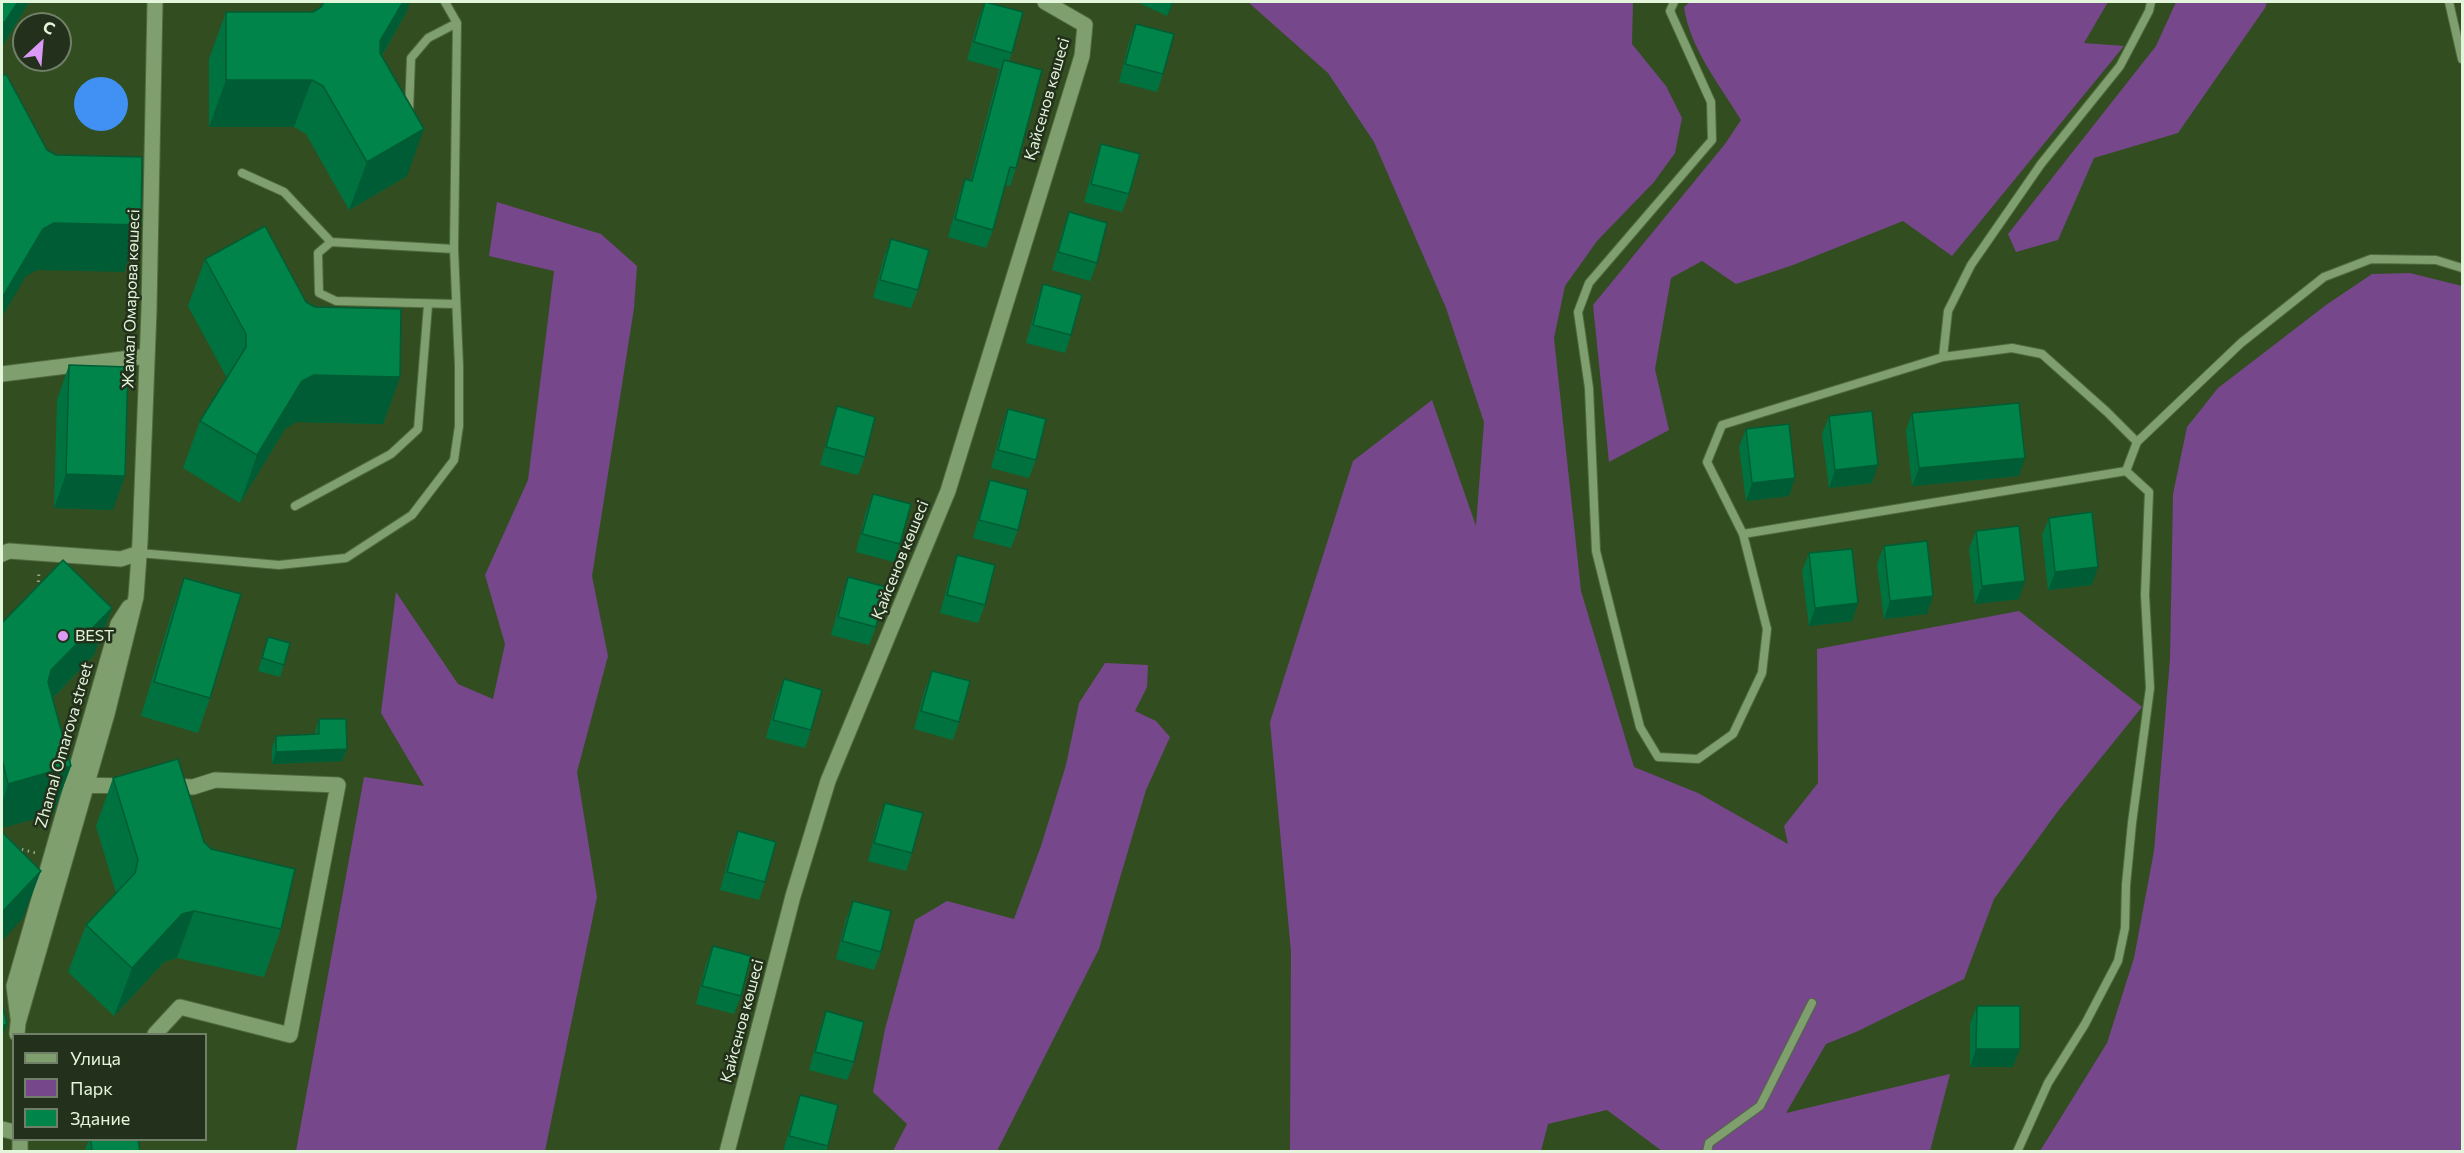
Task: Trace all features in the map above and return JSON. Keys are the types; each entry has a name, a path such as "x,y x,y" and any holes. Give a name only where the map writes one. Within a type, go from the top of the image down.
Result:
{"street":[{"name":"Жамал Омарова көшесі","path":"136,597 147,356 155,2"},
{"name":"Қайсенов көшесі","path":"727,1152 793,896 828,781 948,491 1082,56 1086,25 1045,2"},
{"path":"2,374 147,356"},
{"path":"2,554 9,551 121,560 139,553"},
{"name":"Zhamal Omarova street","path":"17,1029 118,624 136,597"},
{"path":"79,785 193,786 215,780 338,785 290,1035 180,1007 157,1033"},
{"name":"Zhamal Omarova street","path":"17,1029 14,986 50,857 79,785"}],"lane":[{"path":"139,553 279,565 346,558 412,515 454,460 459,426 459,366 453,249 457,22 445,2"},
{"path":"1674,2 1670,11 1711,102 1712,140 1589,283 1578,312 1589,388 1596,551 1640,727 1658,757 1698,759 1733,734 1762,673 1767,629 1743,534 1707,462 1722,425 1943,357 2012,348 2042,354 2107,411 2137,442"},
{"path":"1943,357 1948,310 1971,266 2041,164 2120,66 2149,11 2151,2"},
{"path":"2449,2 2463,59"},
{"path":"408,121 411,58 428,38 457,22"},
{"path":"242,172 284,192 331,242 453,249"},
{"path":"331,242 318,253 319,293 336,301 455,304"},
{"path":"2126,471 2137,442 2241,343 2324,277 2371,259 2436,260 2463,268"},
{"path":"295,506 391,454 418,429 428,305"},
{"path":"1743,534 2126,471"},
{"path":"2017,1152 2048,1083 2085,1024 2118,961 2126,928 2126,885 2132,823 2150,688 2145,595 2149,492 2126,471"},
{"path":"1707,1152 1709,1143 1760,1106 1812,1003"}],"path":[{"path":"38,597 40,554"},
{"path":"11,847 50,857"}],"green space":[{"path":"1248,2 1633,2 1632,44 1666,86 1682,118 1675,153 1654,182 1597,241 1565,286 1554,338 1581,591 1634,767 1698,793 1788,844 1784,826 1818,783 1817,649 2019,611 2142,707 2058,811 1994,899 1964,979 1856,1032 1826,1044 1786,1113 1950,1074 1930,1151 1662,1151 1607,1110 1548,1124 1541,1151 1290,1151 1291,952 1270,722 1353,461 1432,400 1476,526 1484,422 1446,308 1374,142 1328,73"},
{"path":"1690,2 2108,2 2084,43 2124,46 1952,256 1903,221 1793,265 1736,284 1702,261 1671,278 1655,369 1669,430 1609,462 1593,305 1725,144 1741,120 1707,66 1692,37 1684,7"},
{"path":"2176,2 2267,2 2178,133 2094,158 2058,240 2016,252 2008,234 2156,46"},
{"path":"497,202 601,234 637,266 634,308 592,576 608,656 577,772 597,897 545,1151 296,1151 364,777 424,786 381,713 396,592 458,684 493,699 505,644 485,575 528,480 554,271 489,256"},
{"path":"2410,273 2462,286 2462,1151 2040,1151 2107,1043 2134,958 2154,851 2170,659 2173,494 2187,427 2218,388 2326,305 2372,274"},
{"path":"1105,663 1148,665 1147,687 1135,711 1156,721 1170,737 1146,790 1099,949 997,1151 893,1151 907,1124 873,1092 885,1029 915,920 947,901 1014,919 1041,846 1066,765 1079,703"}],"water":[{"path":"96,77 106,77 116,81 124,89 128,104 124,119 116,127 106,131 96,131 86,127 78,119 74,109 74,99 78,89 86,81"}],"building":[{"path":"2,2 18,2 4,23 2,21"},
{"path":"324,2 403,2 380,41 380,53 424,129 367,162 323,86 312,80 226,80 226,12 313,12"},
{"path":"985,2 1023,12 1012,53 974,42"},
{"path":"1136,24 1174,34 1163,74 1125,64"},
{"path":"1004,60 1042,70 1016,168 1010,167 993,230 955,219 965,179 972,181"},
{"path":"6,74 47,150 56,155 142,157 141,225 54,223 43,229 2,298 2,76"},
{"path":"1101,144 1140,154 1129,194 1091,184"},
{"path":"1069,212 1107,223 1097,263 1058,252"},
{"path":"265,226 306,302 315,307 401,309 400,377 314,375 302,381 257,455 200,421 246,347 246,334 205,259"},
{"path":"891,239 929,250 918,290 880,280"},
{"path":"1043,284 1082,295 1071,335 1033,325"},
{"path":"69,365 128,367 125,476 66,474"},
{"path":"2019,403 2025,458 1919,468 1912,413"},
{"path":"837,406 875,417 865,457 826,447"},
{"path":"1008,409 1046,419 1036,460 998,450"},
{"path":"1872,411 1878,465 1835,470 1829,416"},
{"path":"1789,424 1795,478 1752,483 1746,429"},
{"path":"990,480 1028,490 1018,530 979,520"},
{"path":"873,494 911,504 900,544 862,534"},
{"path":"2092,512 2098,567 2055,572 2049,518"},
{"path":"2019,526 2025,581 1982,586 1976,531"},
{"path":"1927,541 1933,596 1890,601 1884,546"},
{"path":"1852,549 1858,603 1815,608 1809,553"},
{"path":"957,555 995,565 985,605 947,595"},
{"path":"63,560 112,608 51,670 48,682 71,766 8,784 2,759 2,623"},
{"path":"848,577 886,587 876,627 838,617"},
{"path":"184,578 241,594 210,698 154,682"},
{"path":"268,637 290,643 284,665 262,658"},
{"path":"932,671 970,681 959,722 921,711"},
{"path":"784,679 822,690 811,730 773,720"},
{"path":"319,719 346,719 347,749 276,752 276,736 319,734"},
{"path":"178,759 204,842 211,849 295,869 281,929 194,911 182,914 132,968 86,925 135,873 138,860 113,778"},
{"path":"885,803 923,813 912,853 874,843"},
{"path":"738,831 776,842 765,882 727,872"},
{"path":"2,832 41,871 2,912"},
{"path":"853,901 891,911 881,952 842,941"},
{"path":"713,946 751,956 741,996 702,986"},
{"path":"2,1005 7,1024 2,1026"},
{"path":"1977,1006 2020,1006 2020,1049 1976,1049"},
{"path":"826,1011 864,1022 854,1062 815,1052"},
{"path":"800,1095 838,1105 828,1146 789,1136"},
{"path":"91,1141 138,1141 140,1152 92,1152"}],"place":[{"name":"BEST","path":"63,636"}]}
